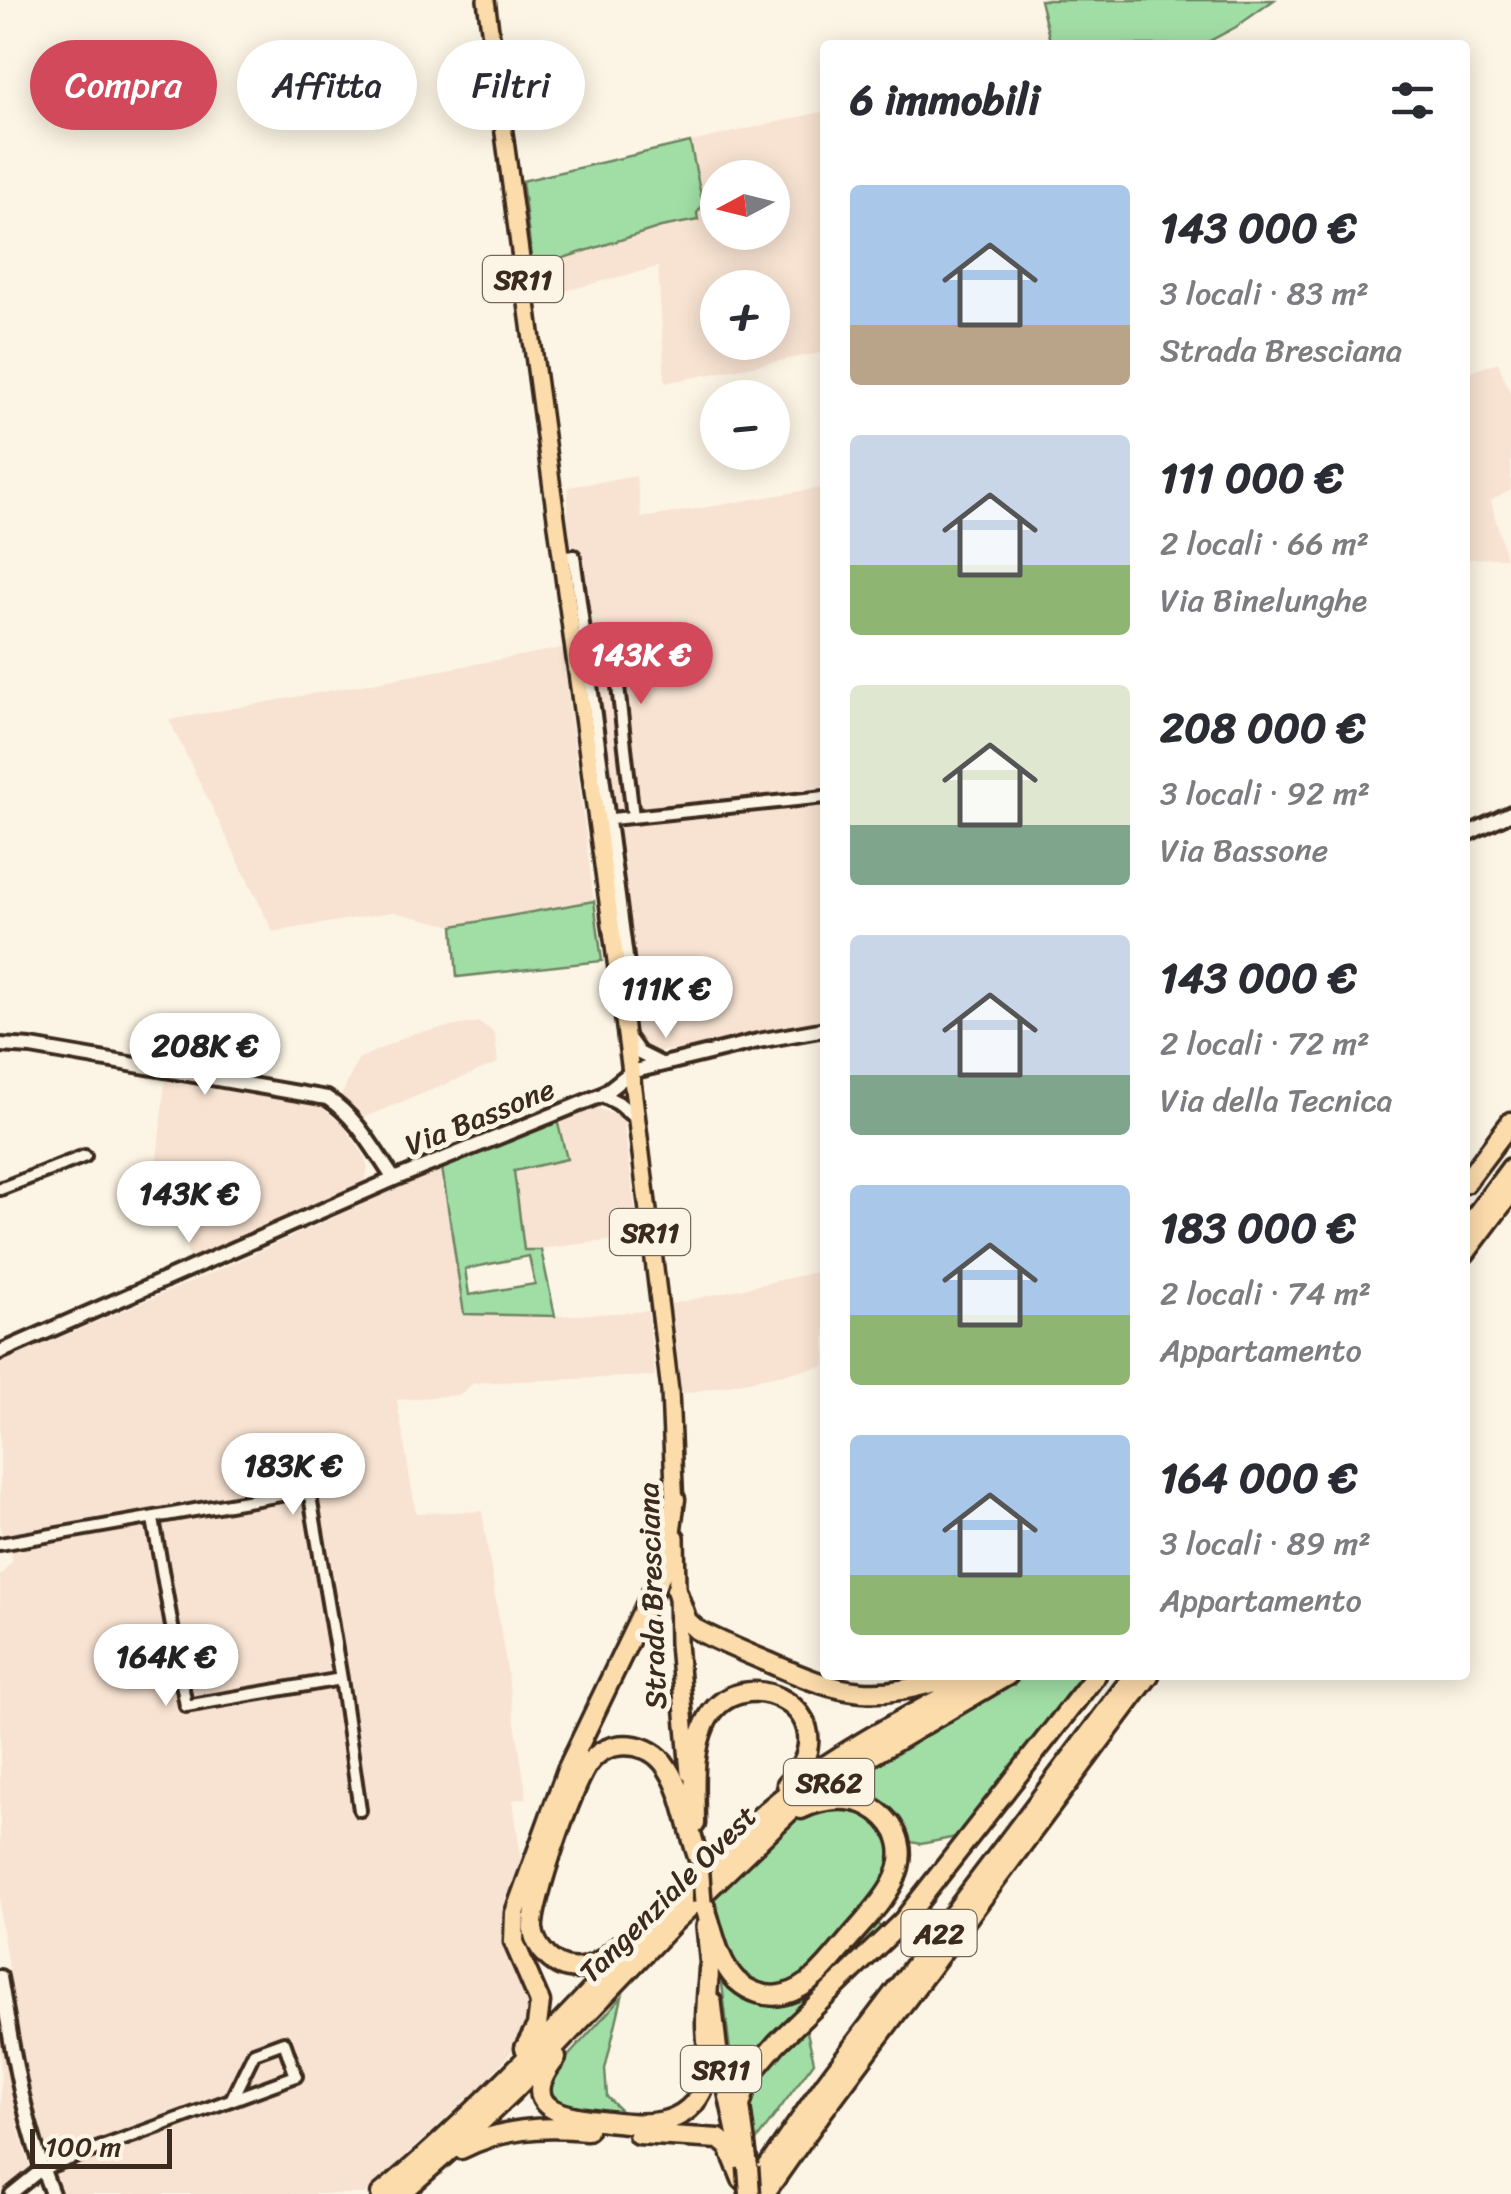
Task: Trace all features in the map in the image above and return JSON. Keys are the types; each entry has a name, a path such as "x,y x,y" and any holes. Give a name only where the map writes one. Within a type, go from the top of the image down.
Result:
{"highway":[{"path":"1470,1159 1511,1104"},
{"path":"1470,1176 1511,1122"},
{"path":"1470,1223 1511,1168"},
{"path":"1470,1246 1511,1192"},
{"path":"459,2124 525,2048 537,2026 540,2002 514,1942 515,1913 567,1770 662,1572 675,1498"},
{"path":"676,1590 687,1621 696,1630 825,1686 881,1693 941,1680"},
{"name":"Tangenziale Ovest","path":"381,2194 459,2124 762,1815 829,1762 974,1680"},
{"name":"Tangenziale Ovest","path":"400,2194 514,2089 674,1922 792,1809 835,1777 1000,1680"},
{"path":"749,2194 743,2168 740,2106 749,2076 777,2043 903,1921 1092,1680"},
{"name":"A22","path":"749,2194 825,2084 1130,1680"},
{"name":"A22","path":"764,2194 1145,1680"},
{"path":"691,1821 696,1754 708,1718 722,1702 740,1694 777,1696 801,1716 809,1736 808,1754 800,1772 735,1841"},
{"path":"688,1887 653,1911 610,1956 586,1968 556,1964 535,1938 533,1923 538,1895 578,1783 588,1764 610,1748 641,1748 663,1762 691,1821 700,1862"},
{"path":"703,1902 721,1956 736,1980 761,1994 792,1992 823,1969 885,1897 898,1868 898,1841 888,1822 865,1804 846,1800 816,1803 795,1813 713,1884"},
{"path":"674,1922 547,2070 542,2092 549,2107 573,2118 640,2125 667,2121 687,2110 700,2094 707,2076 709,1969"},
{"path":"427,2171 482,2140 520,2130 556,2128 720,2140 743,2168"}],"main road":[{"name":"Strada Bresciana","path":"486,0 560,558 621,961 624,1034 670,1391 676,1590 691,1821"},
{"path":"700,1862 703,1902"},
{"name":"SR11","path":"709,1924 709,1969 720,2062 743,2168"}],"street":[{"name":"Strada Bresciana","path":"560,558 574,556 602,820"},
{"path":"588,662 615,660 634,816"},
{"path":"602,820 820,798"},
{"path":"1470,833 1511,813"},
{"path":"631,1072 820,1029"},
{"path":"624,1034 639,1053 661,1064"},
{"name":"Via Bassone","path":"0,1044 327,1098 354,1121 394,1179 602,1095 631,1072"},
{"name":"Via Bassone","path":"602,1095 636,1118"},
{"path":"0,1189 85,1156"},
{"path":"0,1352 394,1179"},
{"path":"0,1544 298,1492 310,1496 360,1810"},
{"path":"153,1519 186,1706 341,1679"},
{"path":"0,1977 18,2086 52,2194"},
{"path":"11,2194 42,2169 231,2100 296,2076 284,2042 254,2053 231,2100"}],"shaded area":[{"path":"820,112 820,353 790,359 790,270 700,270 700,360 784,360 665,383 658,267 538,298 521,181"},
{"path":"1498,362 1511,394 1511,490 1491,501 1506,558 1470,559 1470,372"},
{"path":"636,476 642,518 820,488 820,1025 720,1046 650,1052 633,1035 568,554 568,487"},
{"path":"562,648 594,901 453,926 393,912 273,932 169,720"},
{"path":"479,1022 495,1033 498,1063 360,1119 340,1098 358,1059 414,1033"},
{"path":"165,1081 320,1105 344,1126 364,1155 368,1168 364,1182 191,1262 156,1168"},
{"path":"590,1105 623,1118 639,1237 524,1251 513,1170 567,1159 557,1120"},
{"path":"441,1169 464,1314 555,1316 648,1311 655,1376 474,1383 459,1395 397,1400 416,1513 482,1511 527,1798 513,1800 522,1867 505,1915 503,1939 524,1989 528,2010 524,2028 510,2054 483,2084 364,2194 59,2194 37,2130 0,1920 0,1576 13,1560 0,1529 0,1363"},
{"path":"820,1271 820,1367 677,1395 667,1305"},
{"path":"0,2026 20,2134 32,2172 2,2194"}],"green space":[{"path":"1040,0 1274,0 1211,40 1050,40"},
{"path":"690,142 700,190 698,220 538,263 532,261 522,181"},
{"path":"594,901 602,961 457,977 453,926"},
{"path":"557,1120 567,1159 514,1171 524,1250 541,1250 555,1316 464,1314 442,1168","holes":["529,1256 535,1284 469,1295 465,1269"]},
{"path":"1011,1680 1083,1680 961,1836 921,1844 906,1841 895,1819 843,1779"},
{"path":"832,1807 871,1814 885,1826 895,1849 886,1887 810,1976 777,1993 738,1977 718,1938 713,1889 796,1818"},
{"path":"873,1920 887,1933 742,2078 733,2076 721,1975 773,2002"},
{"path":"622,1997 605,2069 607,2097 628,2118 557,2106 550,2093 550,2076"},
{"path":"805,2023 814,2062 751,2148 745,2117 752,2080"}]}
